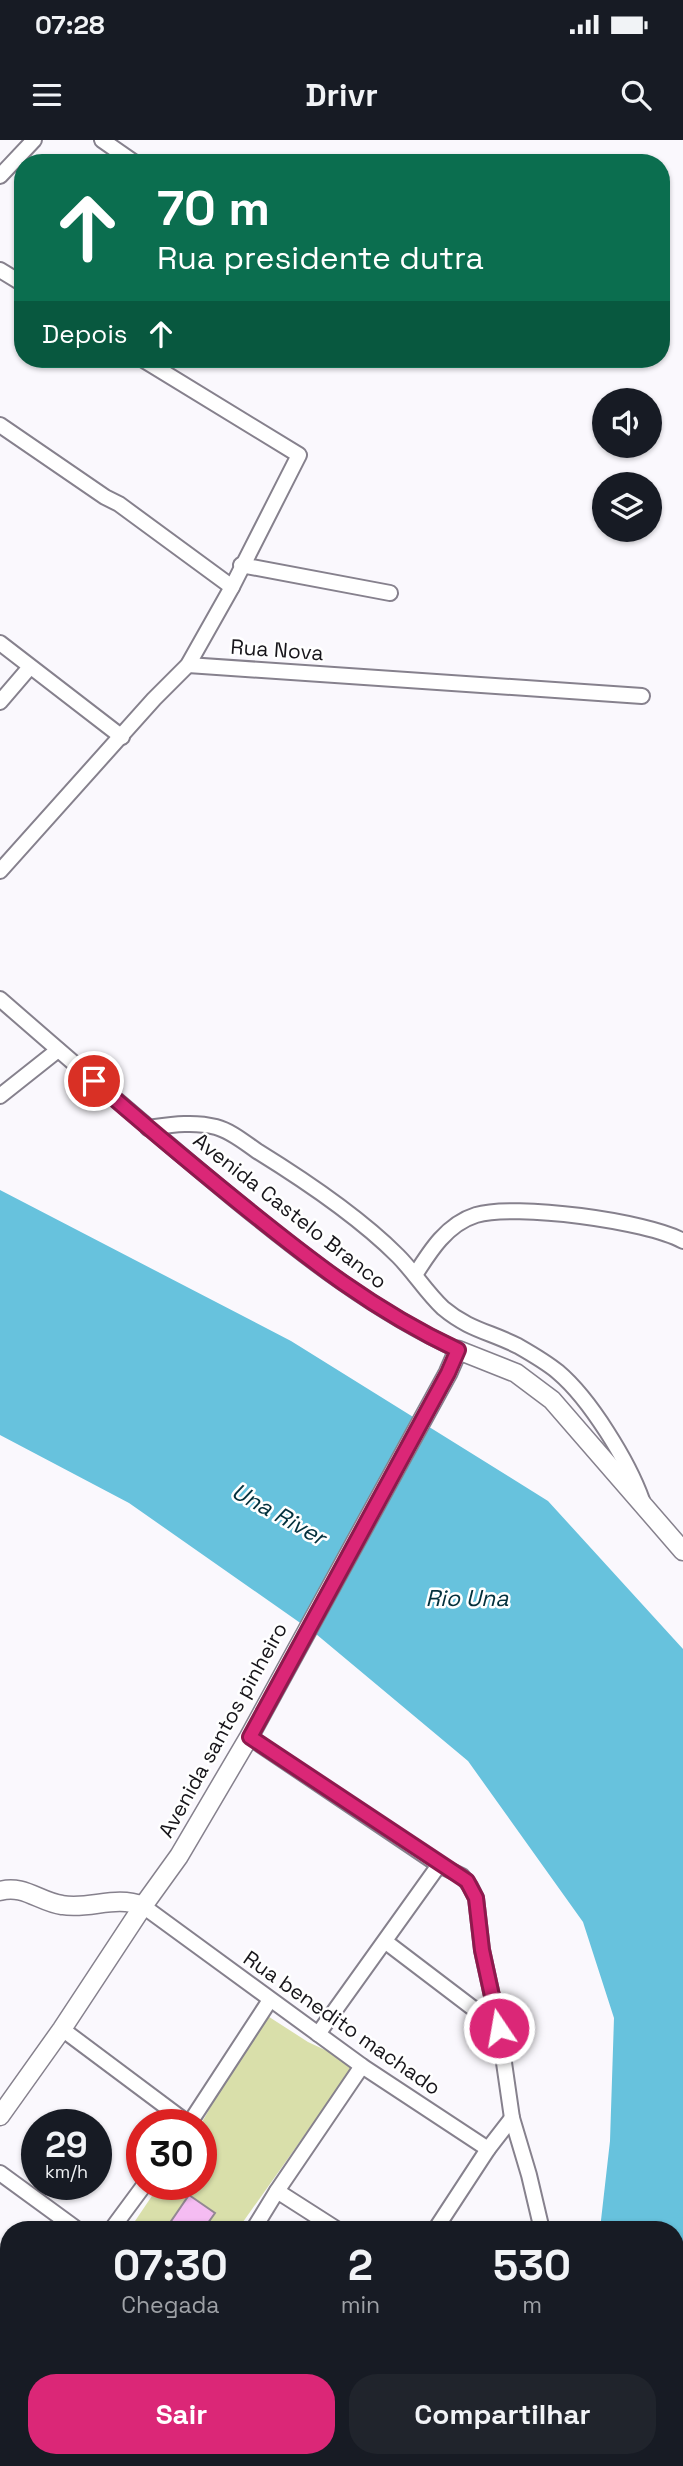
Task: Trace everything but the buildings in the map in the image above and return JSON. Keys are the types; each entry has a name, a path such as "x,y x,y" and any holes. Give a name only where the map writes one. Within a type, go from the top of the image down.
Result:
{"street":[{"path":"21,154 34,140"},
{"path":"102,140 122,154"},
{"path":"0,176 14,161"},
{"path":"1,868 188,665 232,587 299,455 157,368"},
{"path":"0,425 119,504 232,587"},
{"path":"241,565 390,593"},
{"path":"0,643 122,737"},
{"name":"Rua Nova","path":"188,665 642,696"},
{"path":"0,702 30,667"},
{"name":"Avenida Castelo Branco","path":"0,999 148,1128 345,1286 406,1325 458,1350 504,1367 537,1387 575,1425 683,1551"},
{"path":"0,1096 58,1050"},
{"name":"Avenida Castelo Branco","path":"148,1128 191,1124 212,1126 230,1133 281,1165 354,1219 397,1255 443,1308 465,1324 515,1344 544,1361 566,1380 611,1440 634,1480 645,1508"},
{"path":"415,1275 448,1231 476,1215 535,1212 620,1222 662,1231 683,1241"},
{"name":"Avenida santos pinheiro","path":"0,2116 178,1856 250,1737 458,1350"},
{"path":"250,1737 439,1865 461,1876 470,1886 476,1898 482,1950 499,2028 512,2119 540,2221"},
{"path":"318,2035 439,1865"},
{"path":"0,1891 23,1891 50,1903 65,1906 79,1907 122,1900 143,1906"},
{"name":"Rua benedito machado","path":"143,1906 362,2066 488,2149"},
{"path":"386,1942 499,2028"},
{"path":"199,2109 270,2000"},
{"path":"62,2029 169,2109"},
{"path":"259,2221 362,2066"},
{"path":"441,2221 488,2149 512,2119"},
{"path":"0,2173 66,2221"},
{"path":"277,2191 324,2221"},
{"path":"118,2221 133,2200"}],"green space":[{"path":"263,2013 308,2042 355,2064 244,2221 135,2221 149,2200 217,2200 217,2109 209,2109"}],"water":[{"name":"Rio Una","path":"0,1190 291,1341 548,1501 683,1649 683,2221 601,2221 610,2141 614,2018 583,1922 468,1761 316,1634 129,1503 0,1435"}],"route":[{"path":"94,1081 259,1219 345,1286 406,1325 458,1350 453,1364 250,1737 439,1865 467,1881 476,1898 482,1950 499,2028"}],"water label":[{"name":"Una River","path":"279,1514"}]}
